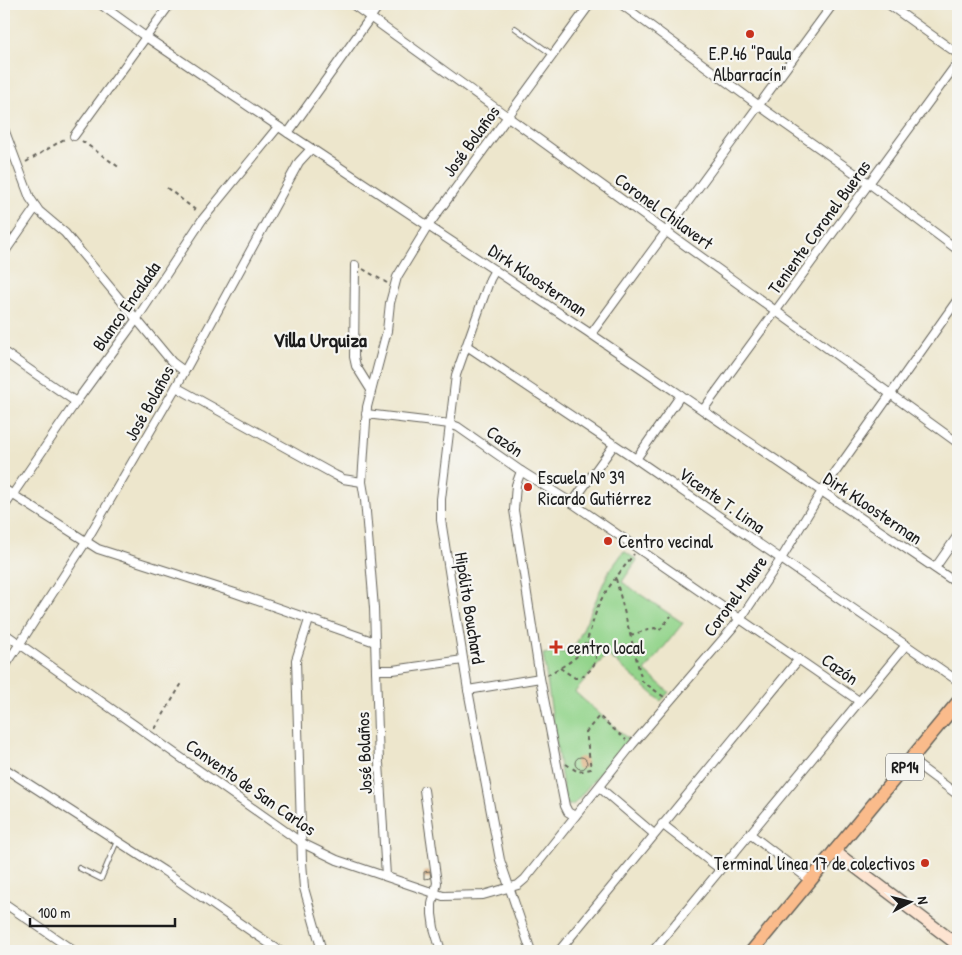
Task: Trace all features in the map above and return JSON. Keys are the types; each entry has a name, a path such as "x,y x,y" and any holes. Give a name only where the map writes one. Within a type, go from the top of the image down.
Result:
{"main road":[{"name":"RP14","path":"752,951 958,702"}],"street":[{"name":"Dirk Kloosterman","path":"100,4 278,127 591,334 958,584"},
{"path":"74,136 170,4"},
{"name":"Coronel Chilavert","path":"352,4 958,443"},
{"path":"288,133 380,4"},
{"name":"José Bolaños","path":"386,876 380,792 372,580 362,482 366,414 387,332 394,286 405,262 428,226 590,4"},
{"path":"621,4 758,106 870,184 958,250"},
{"path":"591,334 833,4"},
{"path":"888,4 958,54"},
{"name":"Teniente Coronel Bueras","path":"703,410 958,62"},
{"name":"Blanco Encalada","path":"4,507 76,402 136,320 204,217 278,127"},
{"path":"4,129 30,198 36,207 65,234 172,362 184,371"},
{"name":"José Bolaños","path":"4,668 85,542 176,388 299,162 311,149"},
{"path":"4,253 36,207"},
{"path":"355,264 354,357 356,366 371,390"},
{"name":"Hipólito Bouchard","path":"495,270 490,279 456,375 441,499 441,520 468,690 500,860 531,951"},
{"name":"Coronel Maure","path":"508,888 525,879 632,745 741,618 781,559 822,491 958,299"},
{"name":"Vicente T. Lima","path":"467,346 958,681"},
{"path":"4,352 76,402"},
{"path":"176,388 335,475 343,479 362,482"},
{"path":"636,460 681,395"},
{"name":"Cazón","path":"366,414 450,424 458,427 741,618 860,701"},
{"path":"572,504 614,445"},
{"path":"521,471 516,485 514,510 540,678 565,806 568,812 575,816"},
{"path":"4,489 98,549 235,593 375,642"},
{"path":"935,568 958,535"},
{"path":"309,620 296,660 302,862 304,888 322,951"},
{"name":"Convento de San Carlos","path":"4,633 302,843 336,860 444,896 483,895 508,888"},
{"path":"653,951 906,645"},
{"path":"559,951 799,659"},
{"path":"376,670 393,670 463,660"},
{"path":"468,690 540,678"},
{"path":"911,760 958,795"},
{"path":"4,768 117,841 280,951"},
{"path":"598,787 654,834"},
{"path":"424,790 437,883 432,914 441,951"},
{"path":"662,824 720,869"},
{"path":"750,834 810,880"},
{"path":"834,851 958,945 954,951"},
{"path":"4,903 74,951"}],"lane":[{"path":"515,28 553,54"},
{"path":"79,868 101,879 117,841"}],"path":[{"path":"19,166 69,136 74,136 120,168"},
{"path":"168,188 204,217"},
{"path":"355,264 394,286"},
{"path":"540,678 560,668 577,656 586,641 601,601 639,549"},
{"path":"616,579 642,681 669,702"},
{"path":"630,635 655,628 659,631 671,616"},
{"path":"560,668 574,678 583,676 593,668 595,653 592,645 586,641"},
{"path":"152,736 182,683"},
{"path":"554,756 559,754 564,762 578,772 591,769 586,732 599,716 632,745"}],"green space":[{"path":"624,551 637,560 622,582 683,623 645,671 669,692 661,701 607,654 575,692 628,739 573,805 568,805 565,801 543,654 573,651 608,573"}],"building":[{"path":"579,757 583,757 587,763 583,769 579,769 575,765 575,761"},
{"path":"430,871 431,878 424,879 424,872"}],"place":[{"name":"E.P.46 \"Paula Albarracín\"","path":"750,34"},
{"name":"Escuela Nº 39 Ricardo Gutiérrez","path":"528,487"},
{"name":"Centro vecinal","path":"608,541"},
{"name":"centro local","path":"556,647"},
{"name":"Terminal línea 17 de colectivos","path":"925,863"}],"district":[{"name":"Villa Urquiza","path":"320,339"}]}
